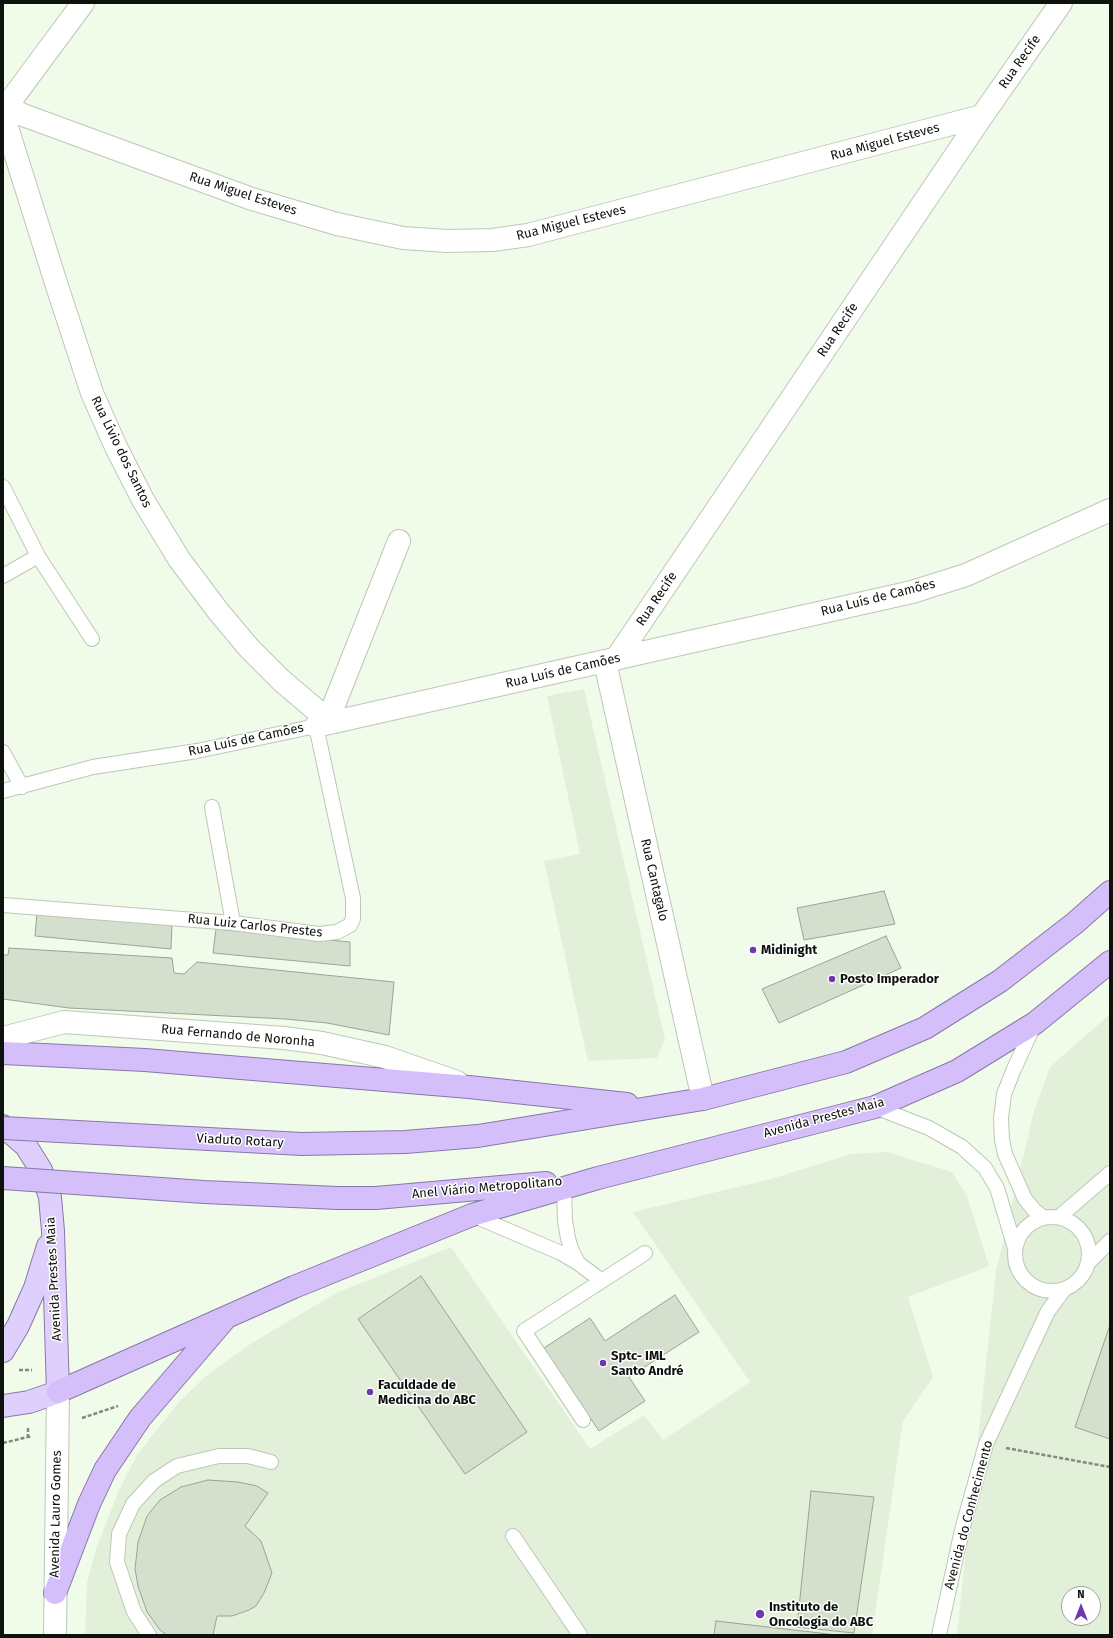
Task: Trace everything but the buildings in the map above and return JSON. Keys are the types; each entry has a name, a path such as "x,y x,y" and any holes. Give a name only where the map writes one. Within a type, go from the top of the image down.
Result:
{"highway":[{"path":"3,1053 145,1060 469,1087 654,1107 704,1099 846,1062 925,1028 1000,981 1074,923 1110,892"},
{"name":"Avenida Prestes Maia","path":"598,1178 875,1107 957,1071 1035,1023 1110,962"},
{"name":"Viaduto Rotary","path":"3,1127 302,1144 405,1142 478,1136 654,1107"},
{"name":"Anel Viário Metropolitano","path":"3,1178 204,1192 336,1198 376,1198 598,1178"},
{"path":"58,1392 294,1286 472,1215 598,1178"},
{"path":"55,1593 89,1504 105,1470 140,1418 228,1316"}],"main road":[{"name":"Avenida Prestes Maia","path":"3,1127 26,1146 41,1170 50,1197 53,1230 58,1392"},
{"path":"3,1351 18,1326 35,1288 53,1230"},
{"path":"3,1406 28,1402 58,1392"}],"street":[{"path":"8,115 82,3"},
{"name":"Rua Recife","path":"611,660 982,116 1061,3"},
{"name":"Rua Miguel Esteves","path":"8,115 252,199 337,224 403,238 447,241 493,240 528,235 982,116"},
{"name":"Rua Lívio dos Santos","path":"8,115 56,283 92,393 116,447 143,500 179,559 234,630 282,681 326,723"},
{"name":"Rua Luís de Camões","path":"326,723 912,592 966,575 1110,510"},
{"path":"326,723 399,541"},
{"name":"Rua Cantagalo","path":"611,660 704,1099"},
{"name":"Rua Fernando de Noronha","path":"3,1038 64,1022 284,1038 329,1044 385,1057 469,1087"},
{"name":"Avenida Lauro Gomes","path":"55,1635 58,1392"}],"lane":[{"path":"3,487 38,556 92,639"},
{"path":"3,576 38,556"},
{"name":"Rua Luís de Camões","path":"3,791 93,767 197,751 326,723"},
{"name":"Rua Luiz Carlos Prestes","path":"3,905 233,923 319,934 337,932 350,925 353,919 353,898 326,723"},
{"path":"3,752 22,787"},
{"path":"212,807 233,923"},
{"path":"1035,1023 1007,1088 1001,1118 1002,1140 1005,1154 1026,1199 1034,1210 1044,1218"},
{"path":"875,1107 929,1128 962,1147 985,1168 997,1188 1015,1248 1015,1263 1021,1276 1032,1286 1046,1292 1063,1291 1074,1285 1084,1275 1090,1261 1110,1241"},
{"path":"1059,1217 1110,1173"},
{"path":"564,1188 565,1221 568,1238 571,1249 578,1263"},
{"path":"472,1215 542,1244 578,1263 602,1281"},
{"path":"1015,1248 1020,1234 1030,1223 1044,1218 1059,1217 1072,1222 1084,1233 1089,1246 1090,1261"},
{"path":"583,1420 524,1331 644,1253"},
{"name":"Avenida do Conhecimento","path":"939,1635 962,1530 986,1444 1048,1311 1063,1291"},
{"path":"149,1635 134,1612 117,1562 119,1534 133,1504 154,1481 176,1466 219,1456 248,1456 271,1462"},
{"path":"513,1536 580,1635"}],"path":[{"path":"986,1444 1110,1467"}],"shaded area":[{"path":"584,689 665,1039 657,1058 588,1061 544,861 580,854 547,696"},
{"path":"1110,1014 1110,1635 957,1635 996,1271 1034,1111 1050,1067"},
{"name":"Faculdade de Medicina do ABC","path":"887,1152 952,1172 967,1196 989,1266 908,1297 933,1377 903,1421 872,1635 85,1635 87,1582 97,1546 119,1490 137,1455 179,1402 207,1375 252,1343 336,1293 451,1247 590,1449 644,1415 663,1440 750,1382 633,1212 771,1179 851,1154"}],"place":[{"name":"Midinight","path":"753,950"},
{"name":"Posto Imperador","path":"832,979"},
{"name":"Sptc- IML Santo André","path":"603,1363"},
{"name":"Faculdade de Medicina do ABC","path":"370,1392"},
{"name":"Instituto de Oncologia do ABC","path":"760,1614"}]}
